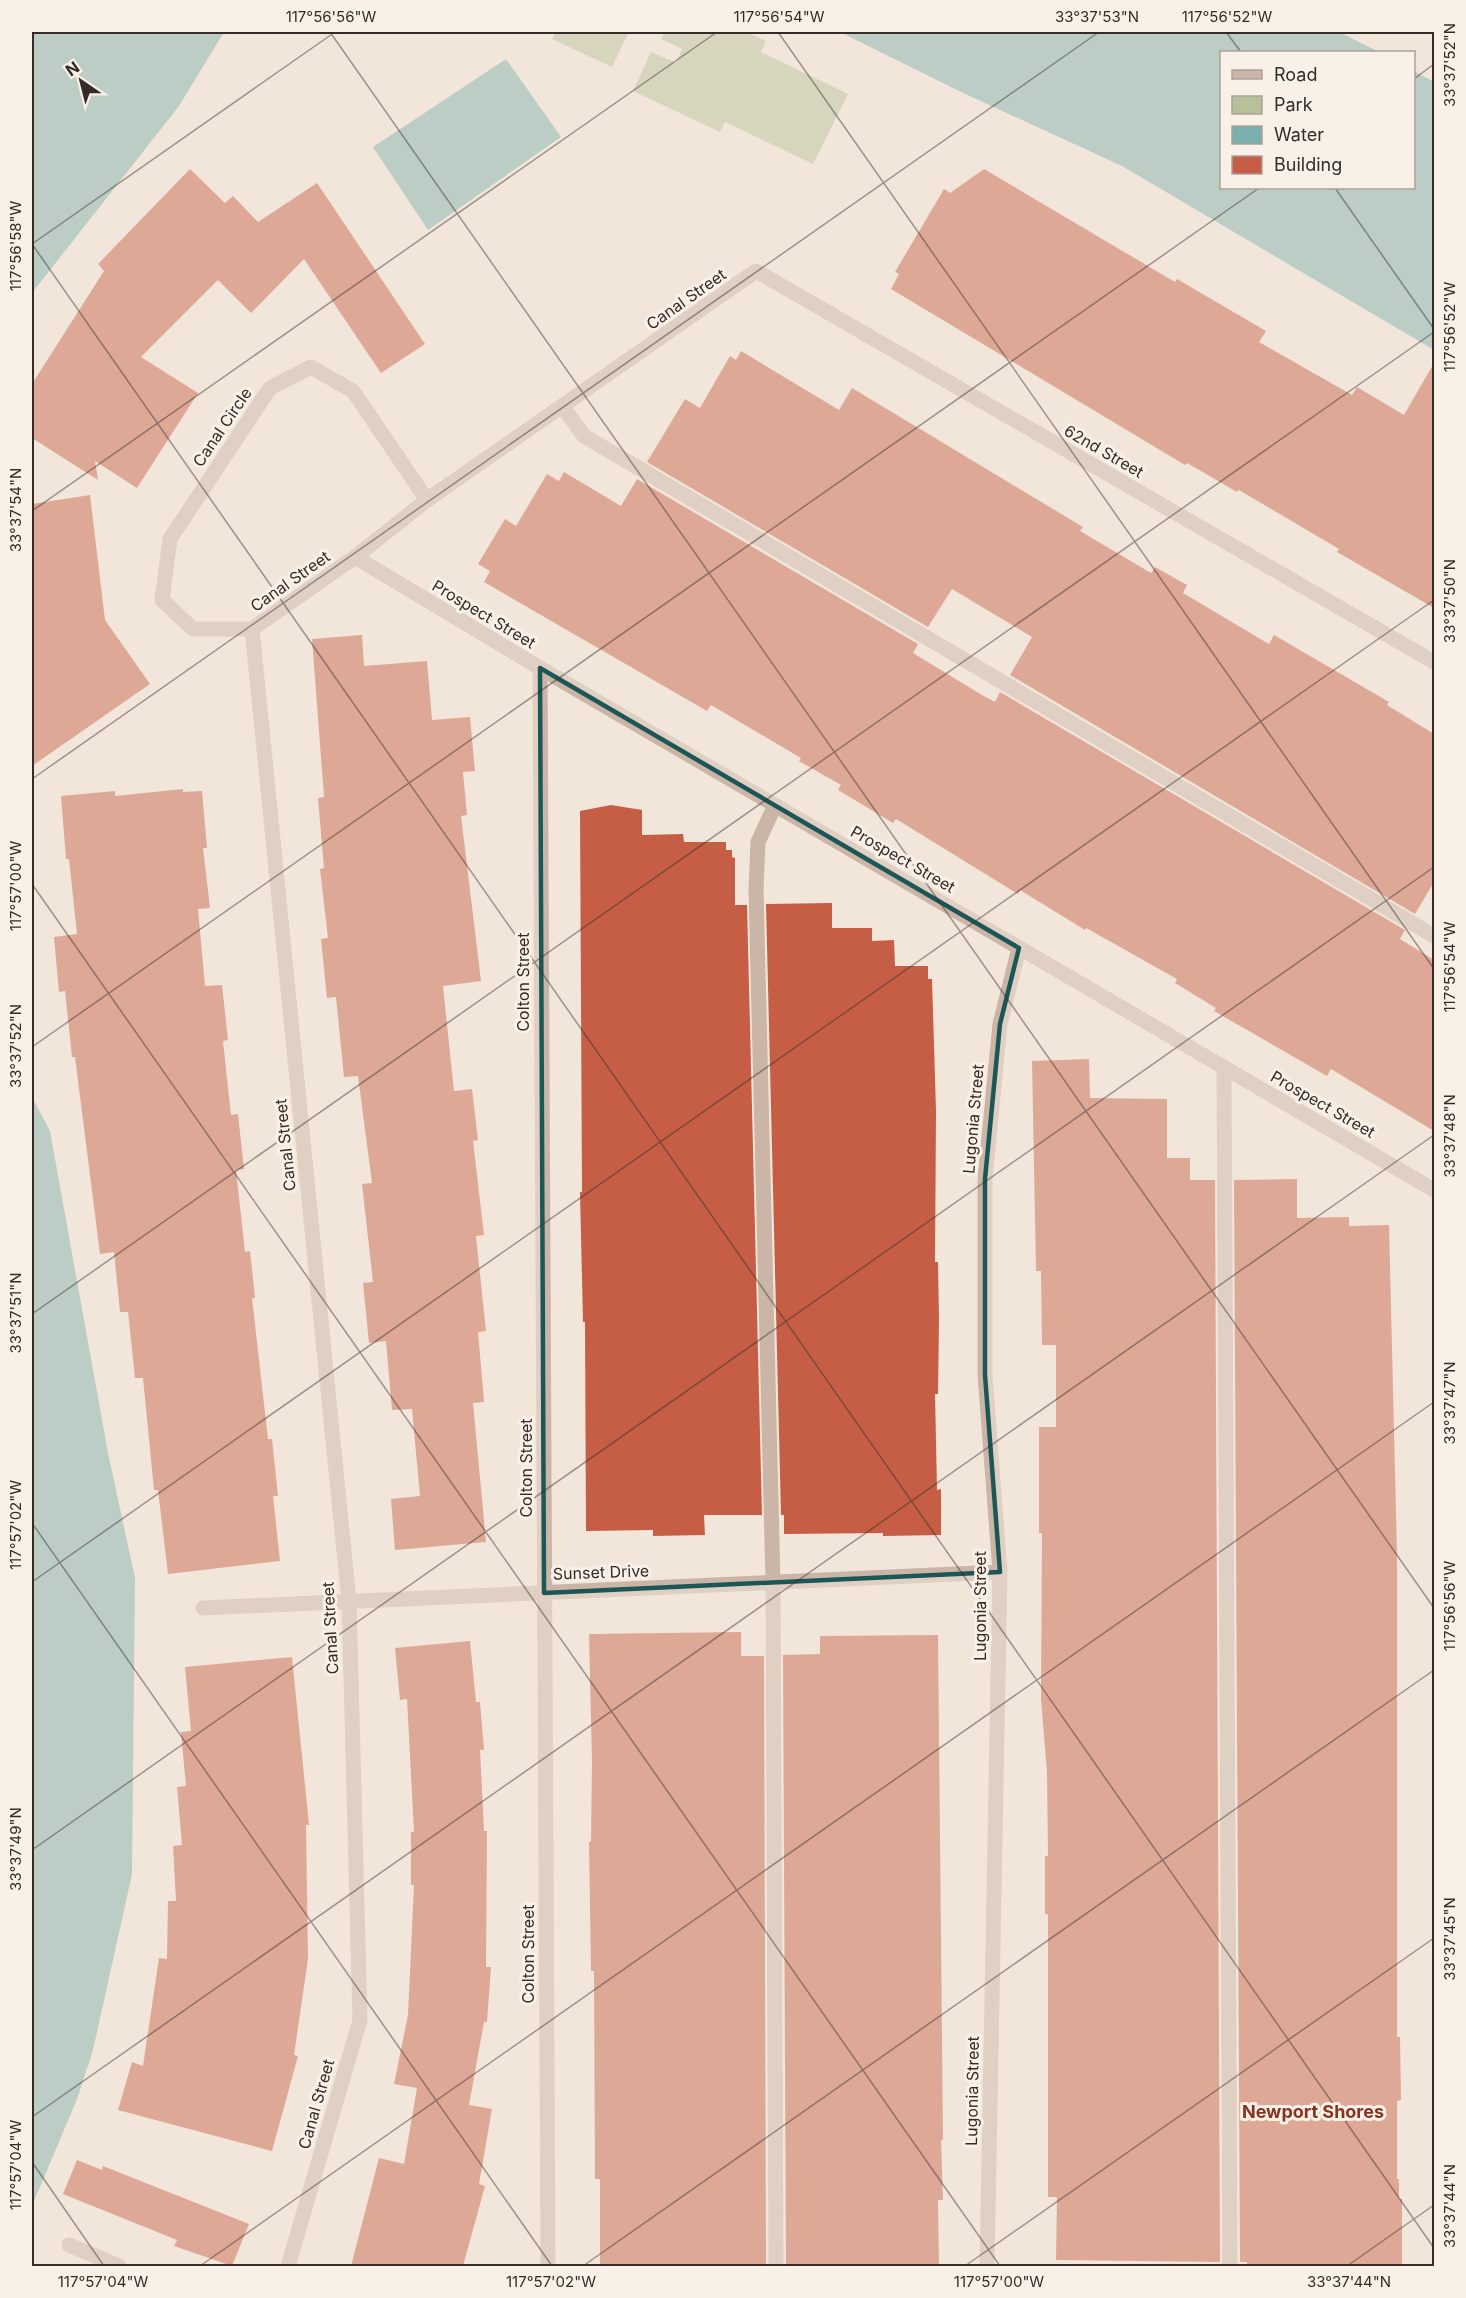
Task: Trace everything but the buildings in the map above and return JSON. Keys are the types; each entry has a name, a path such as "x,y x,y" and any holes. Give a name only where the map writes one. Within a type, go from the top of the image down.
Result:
{"street":[{"name":"Canal Street","path":"288,2266 360,2020 349,1601 252,628 355,557 427,500 756,272"},
{"name":"62nd Street","path":"756,272 1434,662"},
{"name":"Canal Circle","path":"252,628 193,629 162,600 170,539 270,388 311,367 352,391 427,500"},
{"path":"563,407 584,436 1434,936"},
{"name":"Prospect Street","path":"355,557 540,668 1434,1190"},
{"name":"Colton Street","path":"540,668 548,2266"},
{"path":"775,805 758,842 756,889 773,1583 776,2266"},
{"name":"Lugonia Street","path":"987,2266 1000,1572 985,1375 985,1179 1000,1024 1019,948"},
{"path":"1224,1067 1230,2266"},
{"name":"Sunset Drive","path":"203,1608 1000,1572"},
{"path":"69,2245 119,2266"}],"highlighted area":[{"path":"540,668 1019,948 1000,1024 985,1179 985,1375 1000,1572 544,1593"}],"green space":[{"path":"556,32 629,32 612,67 552,39"},
{"path":"665,32 746,32 766,41 761,52 848,94 813,164 725,122 720,132 633,91 651,52 676,63 682,49 661,39"}],"water":[{"path":"32,32 224,32 179,106 32,293"},
{"path":"840,32 1339,32 1377,51 1220,51 1220,189 1415,189 1415,72 1434,82 1434,350 1122,166 961,92"},
{"path":"506,59 561,137 428,230 373,147"},
{"path":"32,1097 50,1131 108,1453 135,1578 132,1874 93,2050 77,2099 32,2206"}],"district":[{"name":"Newport Shores","path":"1313,2112"}]}
